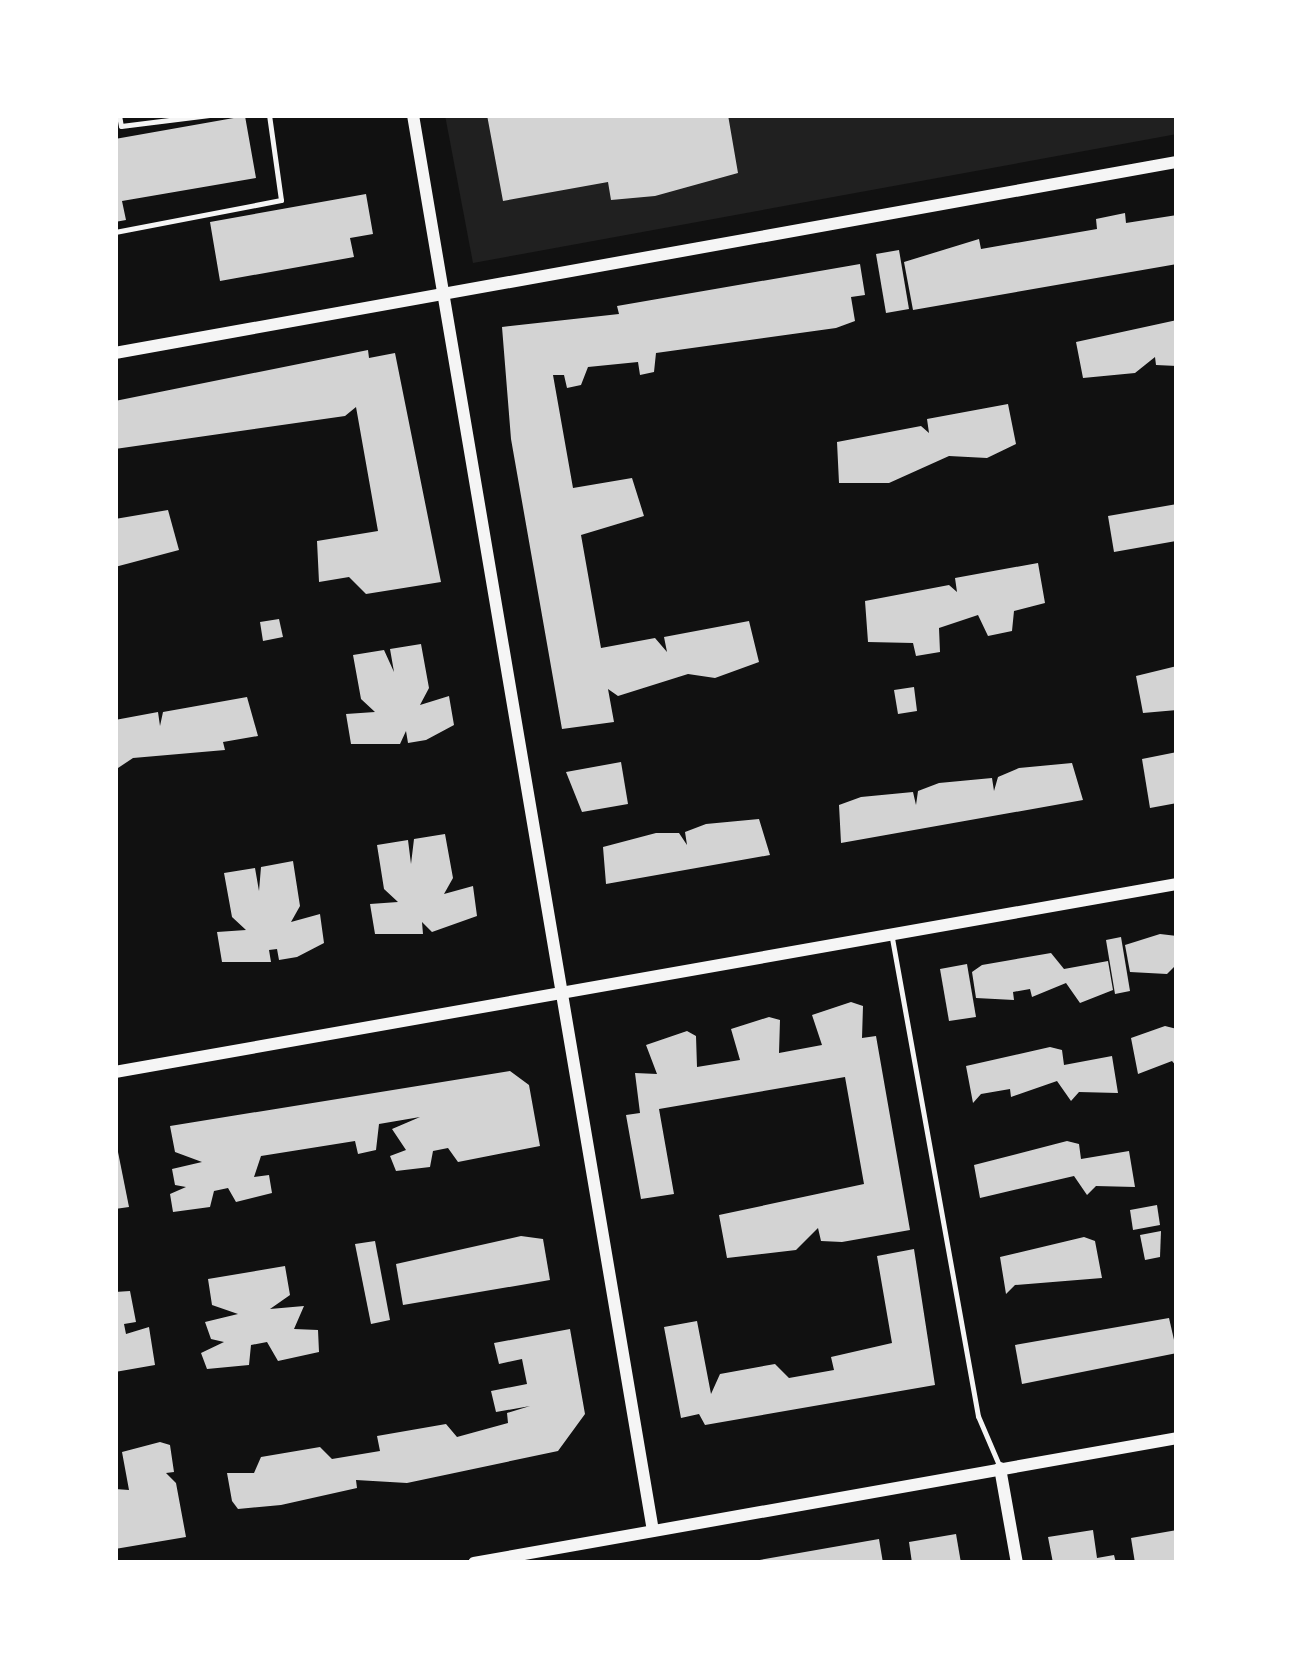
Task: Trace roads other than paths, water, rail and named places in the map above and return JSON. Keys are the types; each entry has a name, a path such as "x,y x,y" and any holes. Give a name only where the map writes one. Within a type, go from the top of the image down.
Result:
{"street":[{"path":"413,115 568,993 653,1531"},
{"path":"115,353 1177,162"},
{"path":"115,1072 1177,884"},
{"path":"474,1563 1177,1438"},
{"path":"1000,1468 1017,1563"}],"lane":[{"path":"119,115 122,126 208,115"},
{"path":"115,232 281,200 269,115"},
{"path":"892,935 978,1416 1000,1468"}]}
